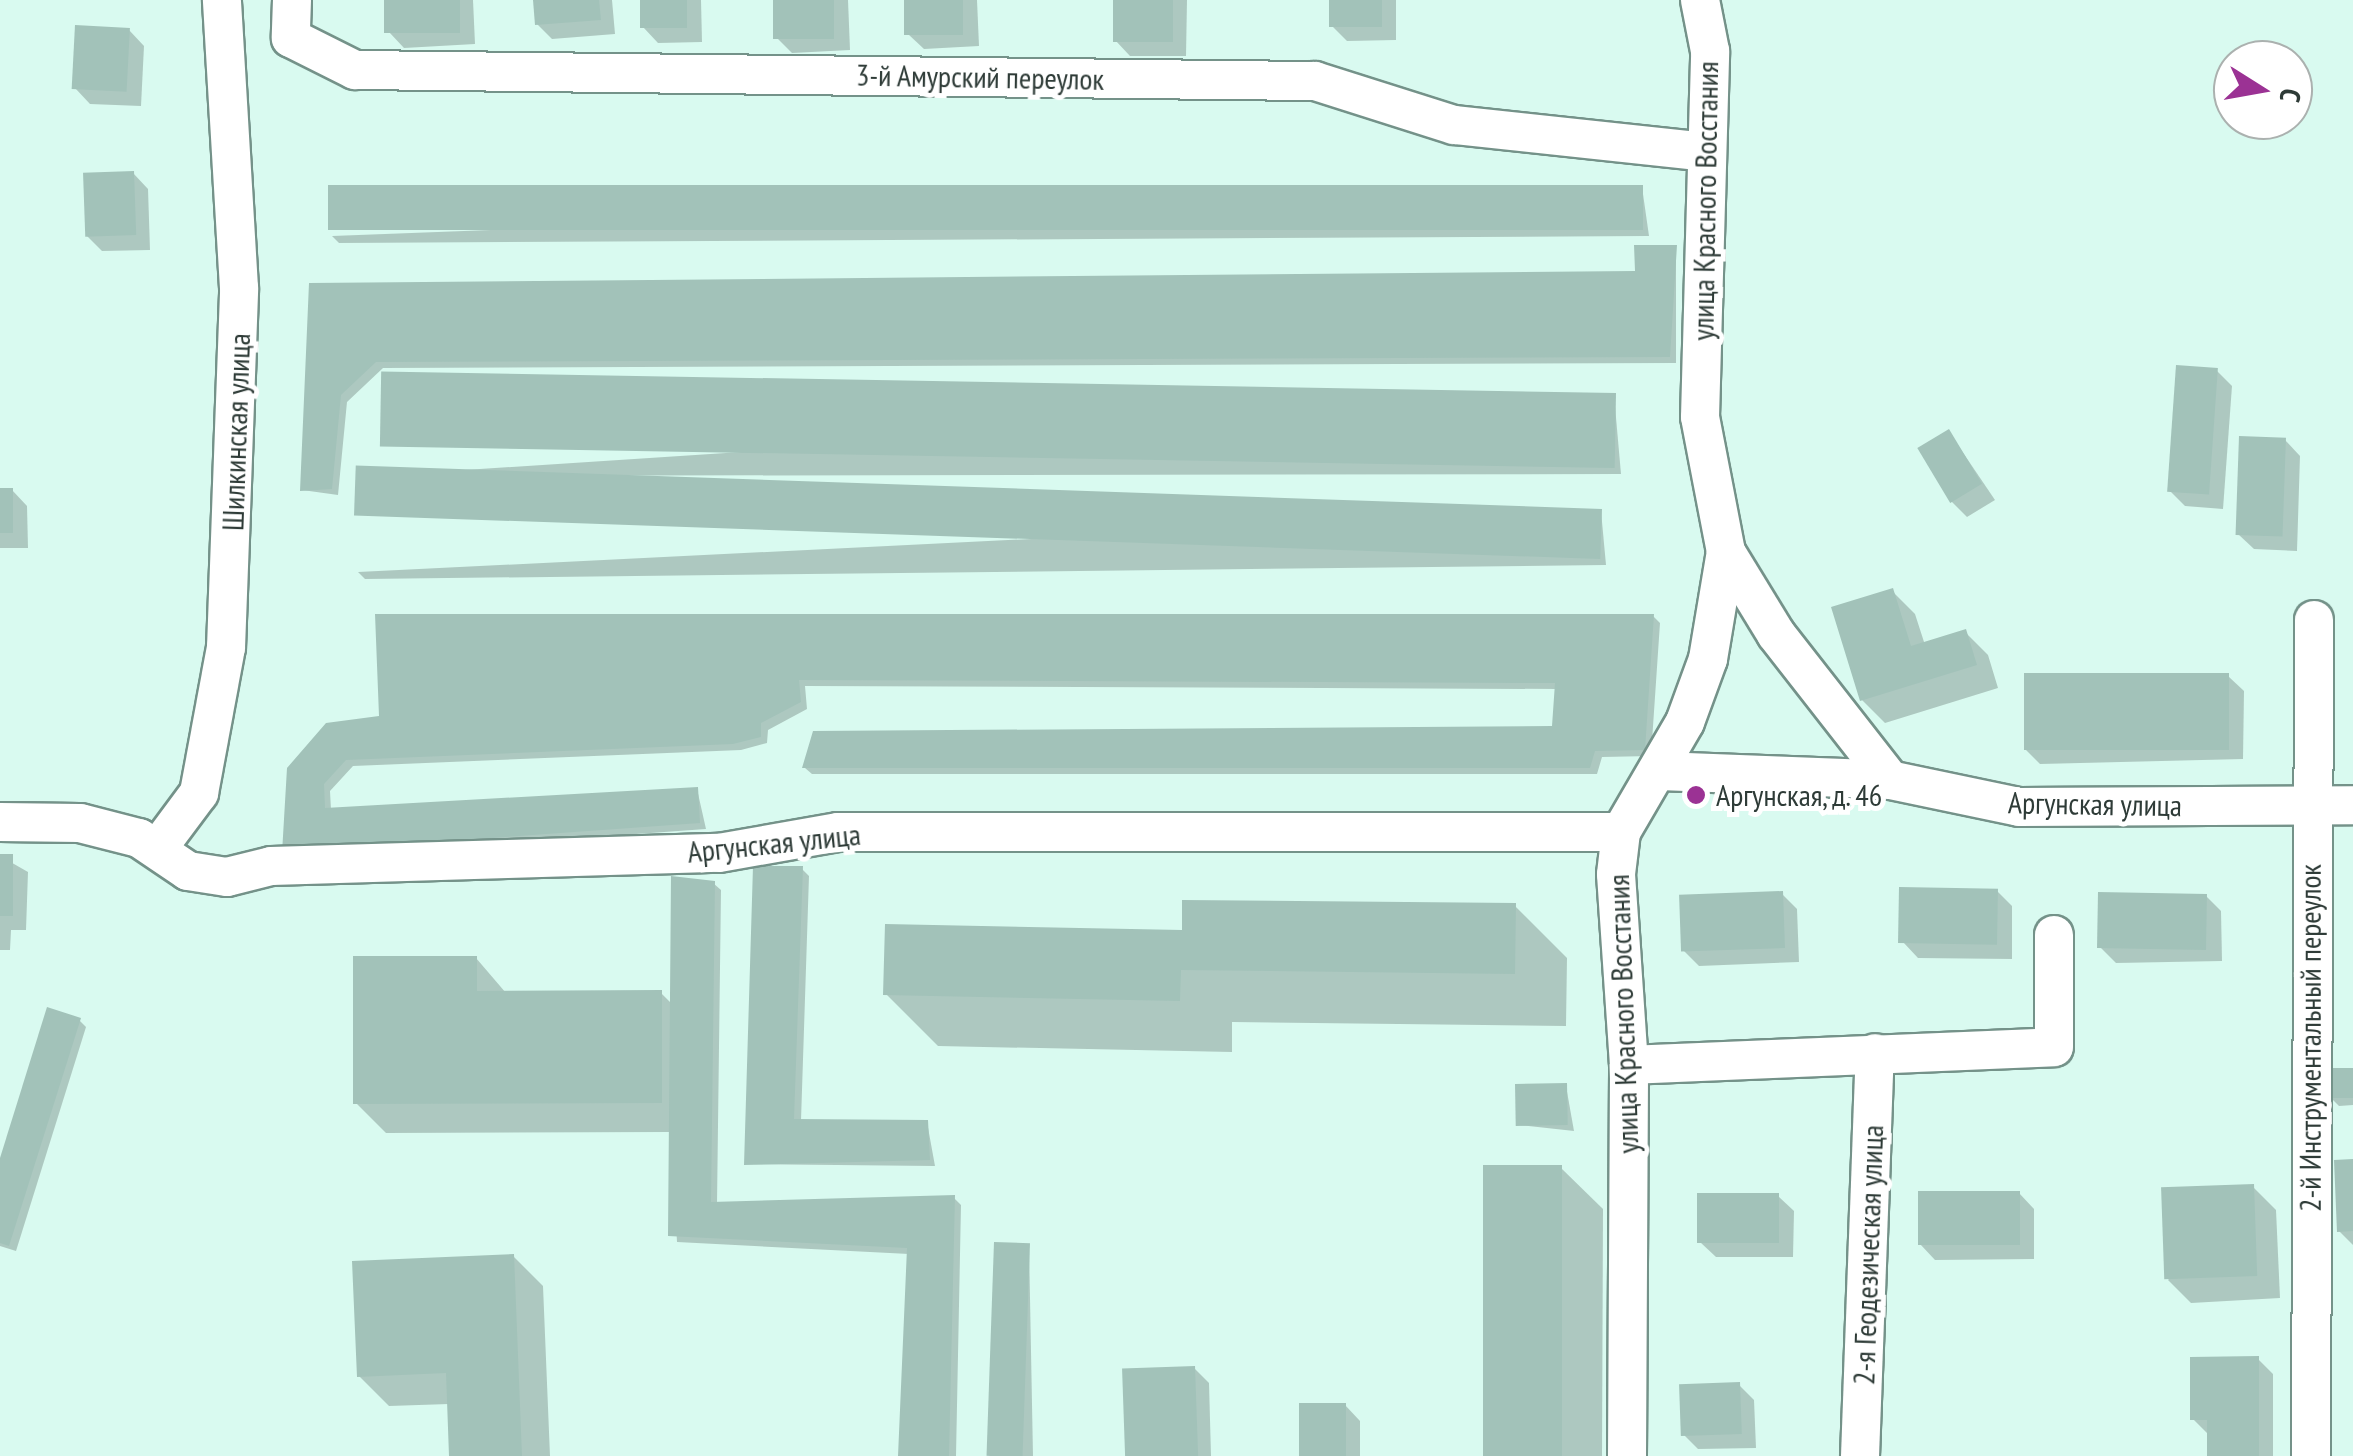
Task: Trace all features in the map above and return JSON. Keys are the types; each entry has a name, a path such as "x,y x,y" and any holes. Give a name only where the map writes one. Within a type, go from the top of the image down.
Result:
{"street":[{"name":"Шилкинская улица","path":"158,848 200,794 226,648 240,307 222,0"},
{"name":"3-й Амурский переулок","path":"292,0 291,38 355,70 1315,81 1454,125 1706,152"},
{"name":"улица Красного Восстания","path":"1627,1456 1629,1066 1621,832 1660,771 1708,659 1726,552 1700,417 1710,52 1700,0"},
{"path":"1726,552 1776,634 1890,780"},
{"name":"2-й Инструментальный переулок","path":"2311,1456 2310,806 2314,620"},
{"name":"Аргунская улица","path":"1660,771 1890,780 2019,807 2353,805"},
{"name":"Аргунская улица","path":"0,822 80,822 158,848 188,871 227,877 272,866 718,853 838,832 1621,832"},
{"path":"1629,1066 2054,1047 2054,935"},
{"name":"2-я Геодезическая улица","path":"1860,1456 1875,1053"}],"building":[{"path":"384,0 460,0 460,33 384,33"},
{"path":"533,0 599,0 601,20 535,25"},
{"path":"640,0 687,0 687,28 640,28"},
{"path":"773,0 834,0 834,39 773,39"},
{"path":"904,0 963,0 963,35 904,35"},
{"path":"1113,0 1173,0 1173,42 1113,42"},
{"path":"1329,0 1382,0 1382,27 1329,27"},
{"path":"75,25 130,28 127,92 72,89"},
{"path":"134,171 136,235 85,237 83,173"},
{"path":"328,185 1643,185 1643,230 328,230"},
{"path":"1634,245 1677,245 1670,357 376,362 341,395 332,489 300,491 309,283 1635,271"},
{"path":"2176,365 2218,368 2209,495 2167,492"},
{"path":"381,371 1616,393 1615,468 380,446"},
{"path":"1949,429 1982,484 1950,503 1917,448"},
{"path":"2239,436 2286,438 2283,537 2236,535"},
{"path":"356,465 1602,509 1600,559 354,515"},
{"path":"0,488 13,488 13,533 0,533"},
{"path":"1893,588 1911,646 1966,629 1977,665 1860,701 1831,607"},
{"path":"375,614 1654,614 1645,750 1595,751 1590,768 802,768 813,731 1552,726 1555,683 799,680 801,702 761,723 761,737 733,744 346,760 324,784 325,808 698,787 700,823 282,853 287,768 326,723 379,716"},
{"path":"2024,673 2229,673 2229,750 2024,750"},
{"path":"0,854 13,854 13,916 0,916"},
{"path":"753,866 803,866 794,1119 928,1120 930,1160 744,1165"},
{"path":"671,876 715,881 711,1202 955,1195 949,1456 898,1456 907,1248 668,1236"},
{"path":"1899,887 1998,889 1997,945 1898,943"},
{"path":"1783,891 1785,948 1681,952 1679,895"},
{"path":"2098,892 2207,894 2206,950 2097,948"},
{"path":"1182,900 1516,903 1515,974 1181,970 1180,1001 883,995 885,924 1182,930"},
{"path":"353,956 477,956 477,991 662,990 662,1103 353,1104"},
{"path":"47,1007 81,1018 9,1246 0,1243 0,1158"},
{"path":"2327,1068 2353,1068 2353,1098 2327,1098"},
{"path":"1567,1083 1568,1125 1516,1126 1515,1084"},
{"path":"2353,1159 2353,1231 2337,1232 2334,1160"},
{"path":"1483,1165 1562,1165 1562,1456 1483,1456"},
{"path":"2254,1184 2257,1276 2164,1279 2161,1187"},
{"path":"1918,1191 2020,1191 2020,1245 1918,1245"},
{"path":"1697,1193 1779,1193 1779,1243 1697,1243"},
{"path":"994,1242 1030,1243 1023,1456 987,1456"},
{"path":"514,1254 522,1456 449,1456 446,1373 357,1377 352,1261"},
{"path":"2259,1356 2259,1456 2207,1456 2207,1420 2190,1420 2190,1357"},
{"path":"1195,1366 1198,1456 1125,1456 1122,1369"},
{"path":"1740,1382 1742,1434 1681,1436 1679,1384"},
{"path":"1299,1403 1346,1403 1346,1456 1299,1456"}],"place":[{"name":"Аргунская, д. 46","path":"1696,795"}]}
